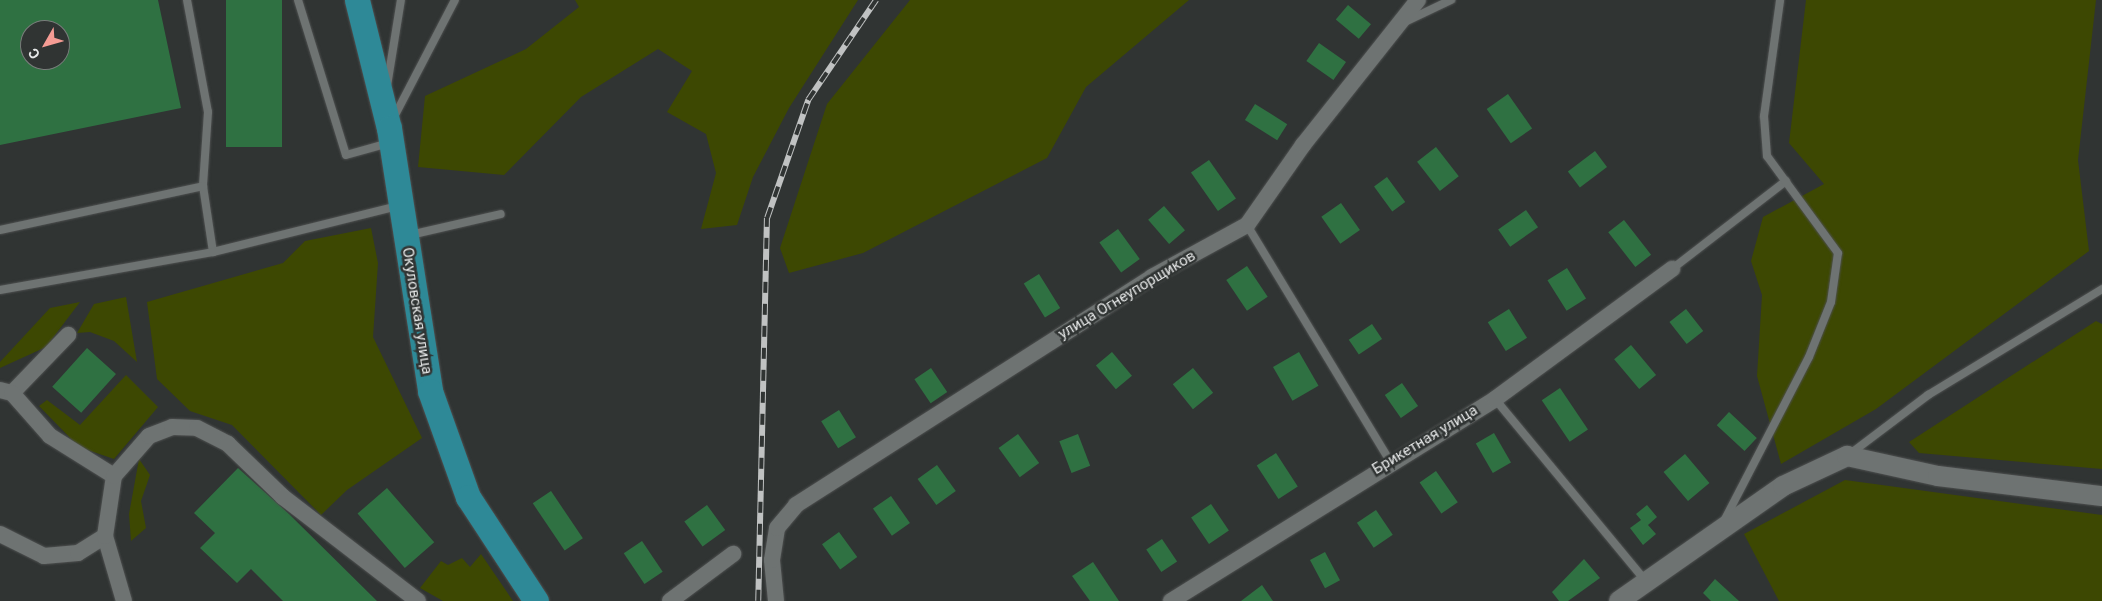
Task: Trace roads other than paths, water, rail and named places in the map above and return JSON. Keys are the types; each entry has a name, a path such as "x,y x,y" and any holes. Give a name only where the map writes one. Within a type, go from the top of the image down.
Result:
{"main road":[{"name":"Окуловская улица","path":"358,0 388,125 430,391 446,441 468,497 536,601"}],"street":[{"name":"улица Огнеупорщиков","path":"776,601 772,560 777,528 796,505 1152,277 1247,226 1303,145 1418,0"},
{"name":"Брикетная улица","path":"1171,601 1390,461 1495,399 1672,269"},
{"path":"68,335 6,392 50,436 114,476"},
{"path":"124,601 105,536 114,476 149,436 172,427 198,428 228,444 283,497 418,601"},
{"path":"1619,601 1645,580 1783,486 1846,456 1938,476 2102,496"},
{"path":"0,534 44,556 78,553 105,536"},
{"path":"670,601 733,554"}],"lane":[{"path":"187,0 208,112 202,186 213,252"},
{"path":"298,0 346,155 388,125 455,0"},
{"path":"388,125 401,0"},
{"path":"1397,26 1452,0"},
{"path":"1719,530 1756,467 1831,302 1838,253 1768,156 1764,116 1780,0"},
{"path":"1672,269 1786,181"},
{"path":"0,230 202,186"},
{"path":"0,290 213,252 401,205"},
{"path":"405,236 500,214"},
{"path":"1247,226 1390,461"},
{"path":"1846,456 1928,395 2102,289"},
{"path":"1495,399 1645,580"}],"railway":[{"path":"758,601 767,218 808,100 876,0"}]}
